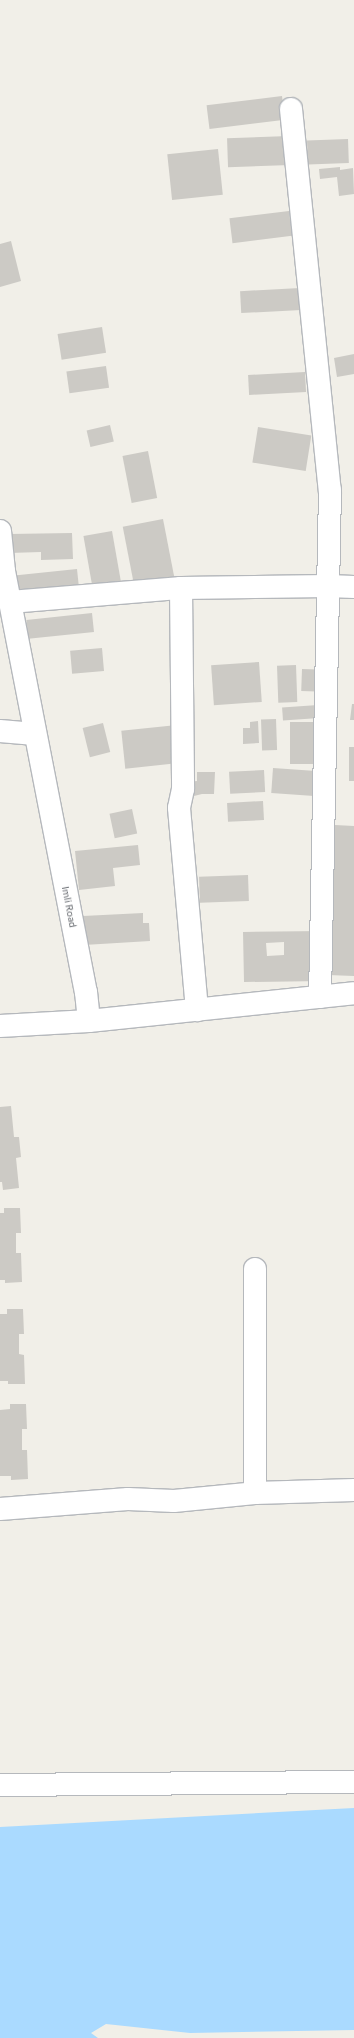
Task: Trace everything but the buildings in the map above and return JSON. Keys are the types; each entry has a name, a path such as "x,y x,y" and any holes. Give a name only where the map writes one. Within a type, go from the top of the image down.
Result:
{"street":[{"path":"291,109 330,490 320,997"},
{"name":"Imli Road","path":"0,530 4,571 86,992 89,1021"},
{"path":"10,602 181,588 354,587"},
{"path":"181,588 183,789 179,808 198,1010"},
{"path":"0,731 35,734"},
{"path":"0,1026 89,1021 354,993"},
{"path":"255,1269 255,1493"},
{"path":"0,1510 128,1499 174,1501 255,1493 354,1490"},
{"path":"0,1785 354,1782"}],"water":[{"path":"354,1808 354,2030 190,2033 106,2024 91,2033 98,2038 0,2038 0,1827"}]}
